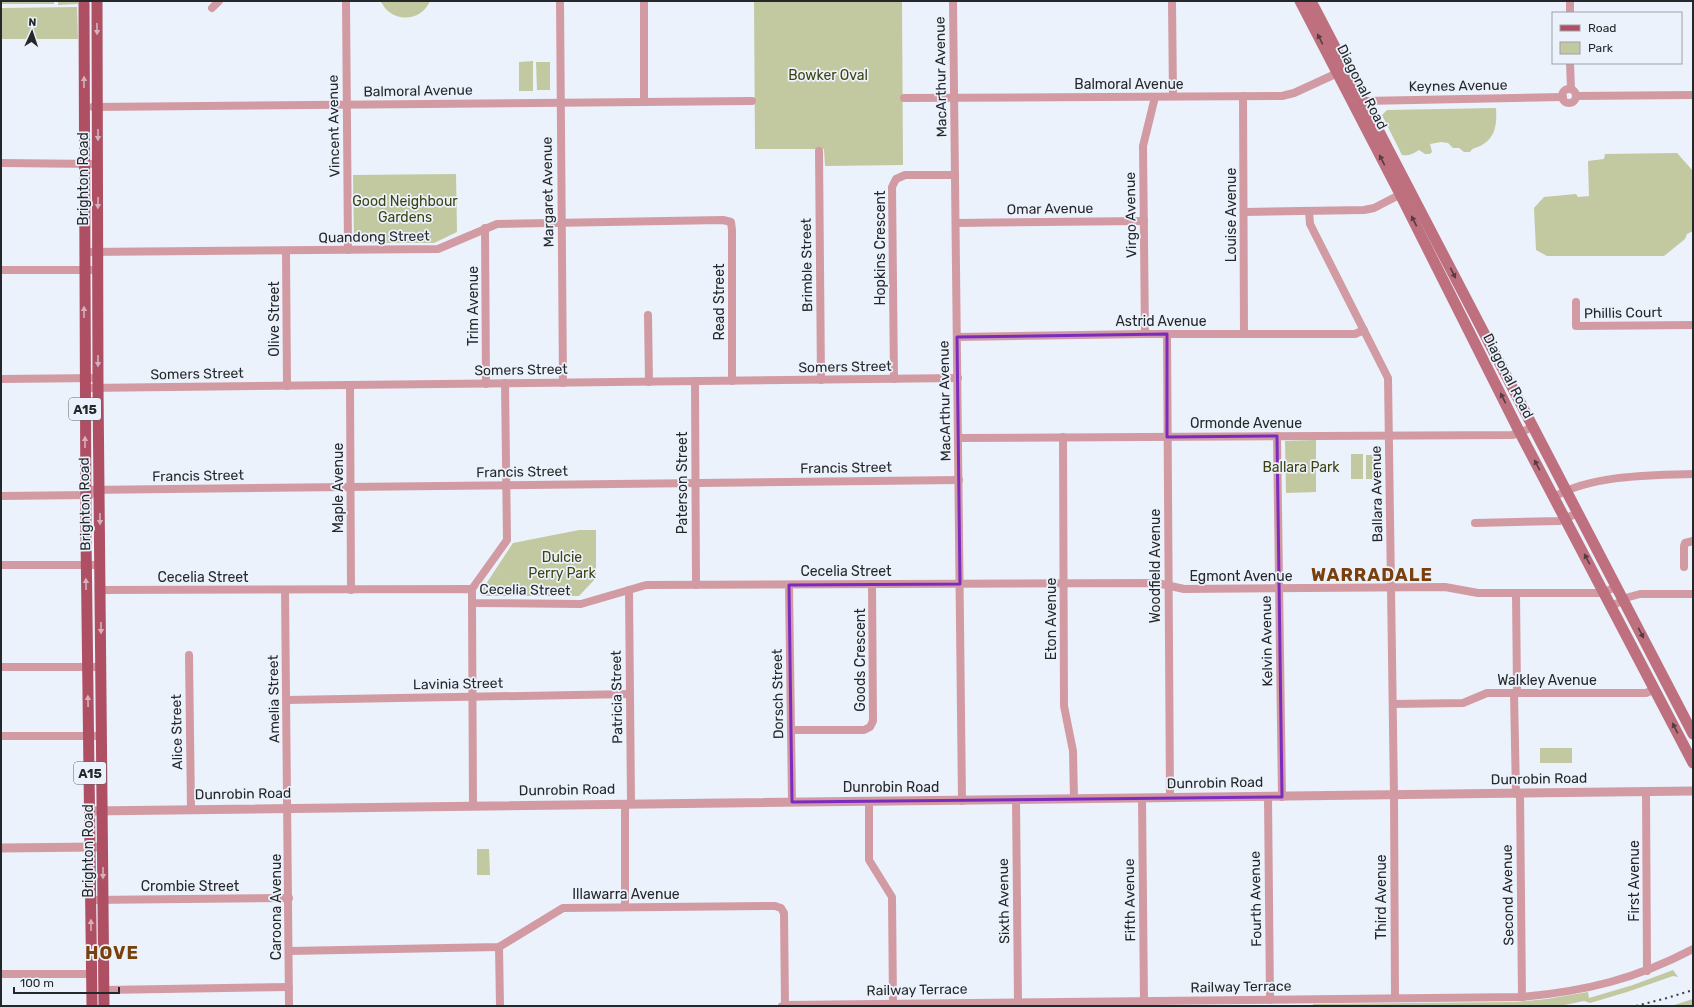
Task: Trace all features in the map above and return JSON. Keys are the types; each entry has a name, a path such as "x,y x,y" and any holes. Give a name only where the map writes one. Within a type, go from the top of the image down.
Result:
{"main road":[{"name":"Brighton Road","path":"84,1 86,565 92,1006"},
{"name":"Brighton Road","path":"97,1 97,252 104,810 104,1006"},
{"name":"Diagonal Road","path":"1300,1 1342,71 1405,192 1470,306 1693,734"},
{"name":"Diagonal Road","path":"1311,1 1342,71"},
{"name":"Diagonal Road","path":"1405,192 1458,311 1520,433 1693,763"},
{"path":"1458,311 1470,306"}],"street":[{"path":"212,8 219,1"},
{"name":"Vincent Avenue","path":"346,1 348,250"},
{"name":"Margaret Avenue","path":"560,1 563,383"},
{"path":"644,1 644,102"},
{"name":"MacArthur Avenue","path":"953,1 962,801"},
{"path":"1172,1 1173,96"},
{"path":"1570,1 1570,12"},
{"path":"1570,64 1571,89 1575,92 1576,96 1575,101 1570,103 1565,101 1563,97 1564,91 1571,89"},
{"name":"Balmoral Avenue","path":"904,98 1282,96 1294,93 1342,71"},
{"path":"1576,96 1693,95"},
{"name":"Louise Avenue","path":"1243,96 1244,334"},
{"name":"Virgo Avenue","path":"1145,334 1143,146 1155,97"},
{"name":"Keynes Avenue","path":"1359,103 1563,97"},
{"name":"Balmoral Avenue","path":"84,107 752,101"},
{"name":"Brimble Street","path":"819,151 821,380"},
{"path":"1,163 98,164"},
{"name":"Hopkins Crescent","path":"894,379 892,187 896,178 905,175 955,175"},
{"path":"1244,212 1364,210 1374,208 1405,192"},
{"name":"Ballara Avenue","path":"1309,211 1310,224 1388,378 1394,795"},
{"name":"Quandong Street","path":"84,252 438,249 497,224 723,220 731,222"},
{"name":"Omar Avenue","path":"956,223 1144,221"},
{"name":"Read Street","path":"731,222 732,381"},
{"name":"Trim Avenue","path":"485,228 486,384"},
{"name":"Olive Street","path":"286,251 287,386"},
{"path":"1,270 98,270"},
{"name":"Phillis Court","path":"1576,302 1576,326 1693,325"},
{"path":"648,315 649,382"},
{"name":"Astrid Avenue","path":"957,337 1145,334 1355,334 1364,330"},
{"name":"Woodfield Avenue","path":"1166,334 1170,798"},
{"name":"Somers Street","path":"1,379 85,383 287,386 958,378"},
{"name":"Paterson Street","path":"695,381 696,585"},
{"path":"472,589 507,540 505,383"},
{"name":"Maple Avenue","path":"350,385 351,590"},
{"name":"Ormonde Avenue","path":"958,438 1512,435 1532,427"},
{"name":"Kelvin Avenue","path":"1277,436 1282,797"},
{"name":"Eton Avenue","path":"1063,437 1064,706 1073,752 1074,799"},
{"path":"1554,497 1575,486 1638,476 1693,474"},
{"name":"Francis Street","path":"1,496 350,487 958,480"},
{"path":"1475,523 1559,521 1578,513"},
{"path":"1684,567 1685,543 1693,541"},
{"path":"1,565 100,565"},
{"name":"Egmont Avenue","path":"960,584 1157,583 1184,589 1445,587 1478,593 1605,593"},
{"name":"Goods Crescent","path":"791,730 864,730 870,727 873,721 872,584"},
{"name":"Cecelia Street","path":"101,590 472,589 472,603 581,604 646,585 960,584"},
{"name":"Dorsch Street","path":"789,585 792,802"},
{"path":"1605,593 1617,586"},
{"name":"Amelia Street","path":"285,590 288,807"},
{"name":"Patricia Street","path":"625,907 630,694 629,590"},
{"name":"Second Avenue","path":"1516,593 1516,693 1522,997"},
{"path":"1612,606 1624,599 1640,594 1693,594"},
{"path":"472,603 473,805"},
{"name":"Alice Street","path":"189,655 191,809"},
{"path":"1,667 102,666"},
{"name":"Walkley Avenue","path":"1392,704 1463,703 1487,693 1646,693 1655,689"},
{"name":"Lavinia Street","path":"287,700 630,694"},
{"path":"1,736 102,736"},
{"name":"Dunrobin Road","path":"90,810 962,801 1693,791"},
{"name":"First Avenue","path":"1646,792 1647,971"},
{"name":"Third Avenue","path":"1394,795 1395,998"},
{"name":"Fourth Avenue","path":"1268,797 1270,1000"},
{"name":"Fifth Avenue","path":"1142,798 1144,1002"},
{"name":"Sixth Avenue","path":"1016,800 1018,1002"},
{"path":"870,801 869,860 892,897 893,1004"},
{"name":"Caroona Avenue","path":"288,807 289,1006"},
{"path":"1,848 103,847"},
{"name":"Crombie Street","path":"90,900 289,898"},
{"name":"Illawarra Avenue","path":"499,947 563,908 775,906 781,908 784,913 784,1005"},
{"path":"289,951 499,947 500,1006"},
{"name":"Railway Terrace","path":"784,1005 1522,997 1595,987 1647,971 1693,949"},
{"path":"1,974 92,974"},
{"path":"104,990 289,987"}],"highlighted area":[{"path":"1167,334 1167,437 1277,436 1282,797 792,802 789,585 960,584 957,337"}],"green space":[{"path":"1,1 54,1 54,4 1,4"},
{"path":"58,1 78,1 78,4 58,5"},
{"path":"380,1 430,1 427,7 417,15 406,18 394,15 387,10"},
{"name":"Bowker Oval","path":"754,1 902,1 903,165 825,166 824,149 755,149"},
{"path":"77,7 78,39 1,39 1,8"},
{"path":"533,61 533,91 519,91 519,62"},
{"path":"536,62 550,62 550,90 537,90"},
{"path":"1496,108 1496,125 1492,135 1485,143 1470,152 1464,152 1459,148 1453,148 1448,143 1441,142 1430,144 1432,152 1430,154 1425,154 1419,150 1415,153 1402,155 1382,115 1387,110"},
{"path":"1677,153 1693,171 1693,231 1687,234 1685,239 1664,256 1547,256 1536,250 1534,208 1544,197 1576,194 1578,197 1589,196 1588,161 1604,159 1605,154"},
{"name":"Good Neighbour Gardens","path":"456,174 457,232 434,243 354,243 353,175"},
{"name":"Ballara Park","path":"1316,440 1316,492 1286,493 1285,441"},
{"path":"1351,454 1363,454 1363,479 1351,479"},
{"path":"1366,455 1377,455 1377,479 1366,479"},
{"name":"Dulcie Perry Park","path":"579,530 596,530 596,578 579,596 482,596 482,590 513,543"},
{"path":"1540,748 1572,748 1572,763 1540,763"},
{"path":"477,849 489,849 490,875 477,875"},
{"path":"1673,970 1678,977 1673,976 1590,1003 1584,1001 1560,1006 1313,1006 1313,1004 1515,1002 1547,999 1588,992 1589,998 1633,985"},
{"path":"1693,999 1693,1006 1671,1006"}],"railway":[{"path":"1636,1006 1693,990"}],"district":[{"name":"WARRADALE","path":"1372,575"},
{"name":"HOVE","path":"112,953"}]}
